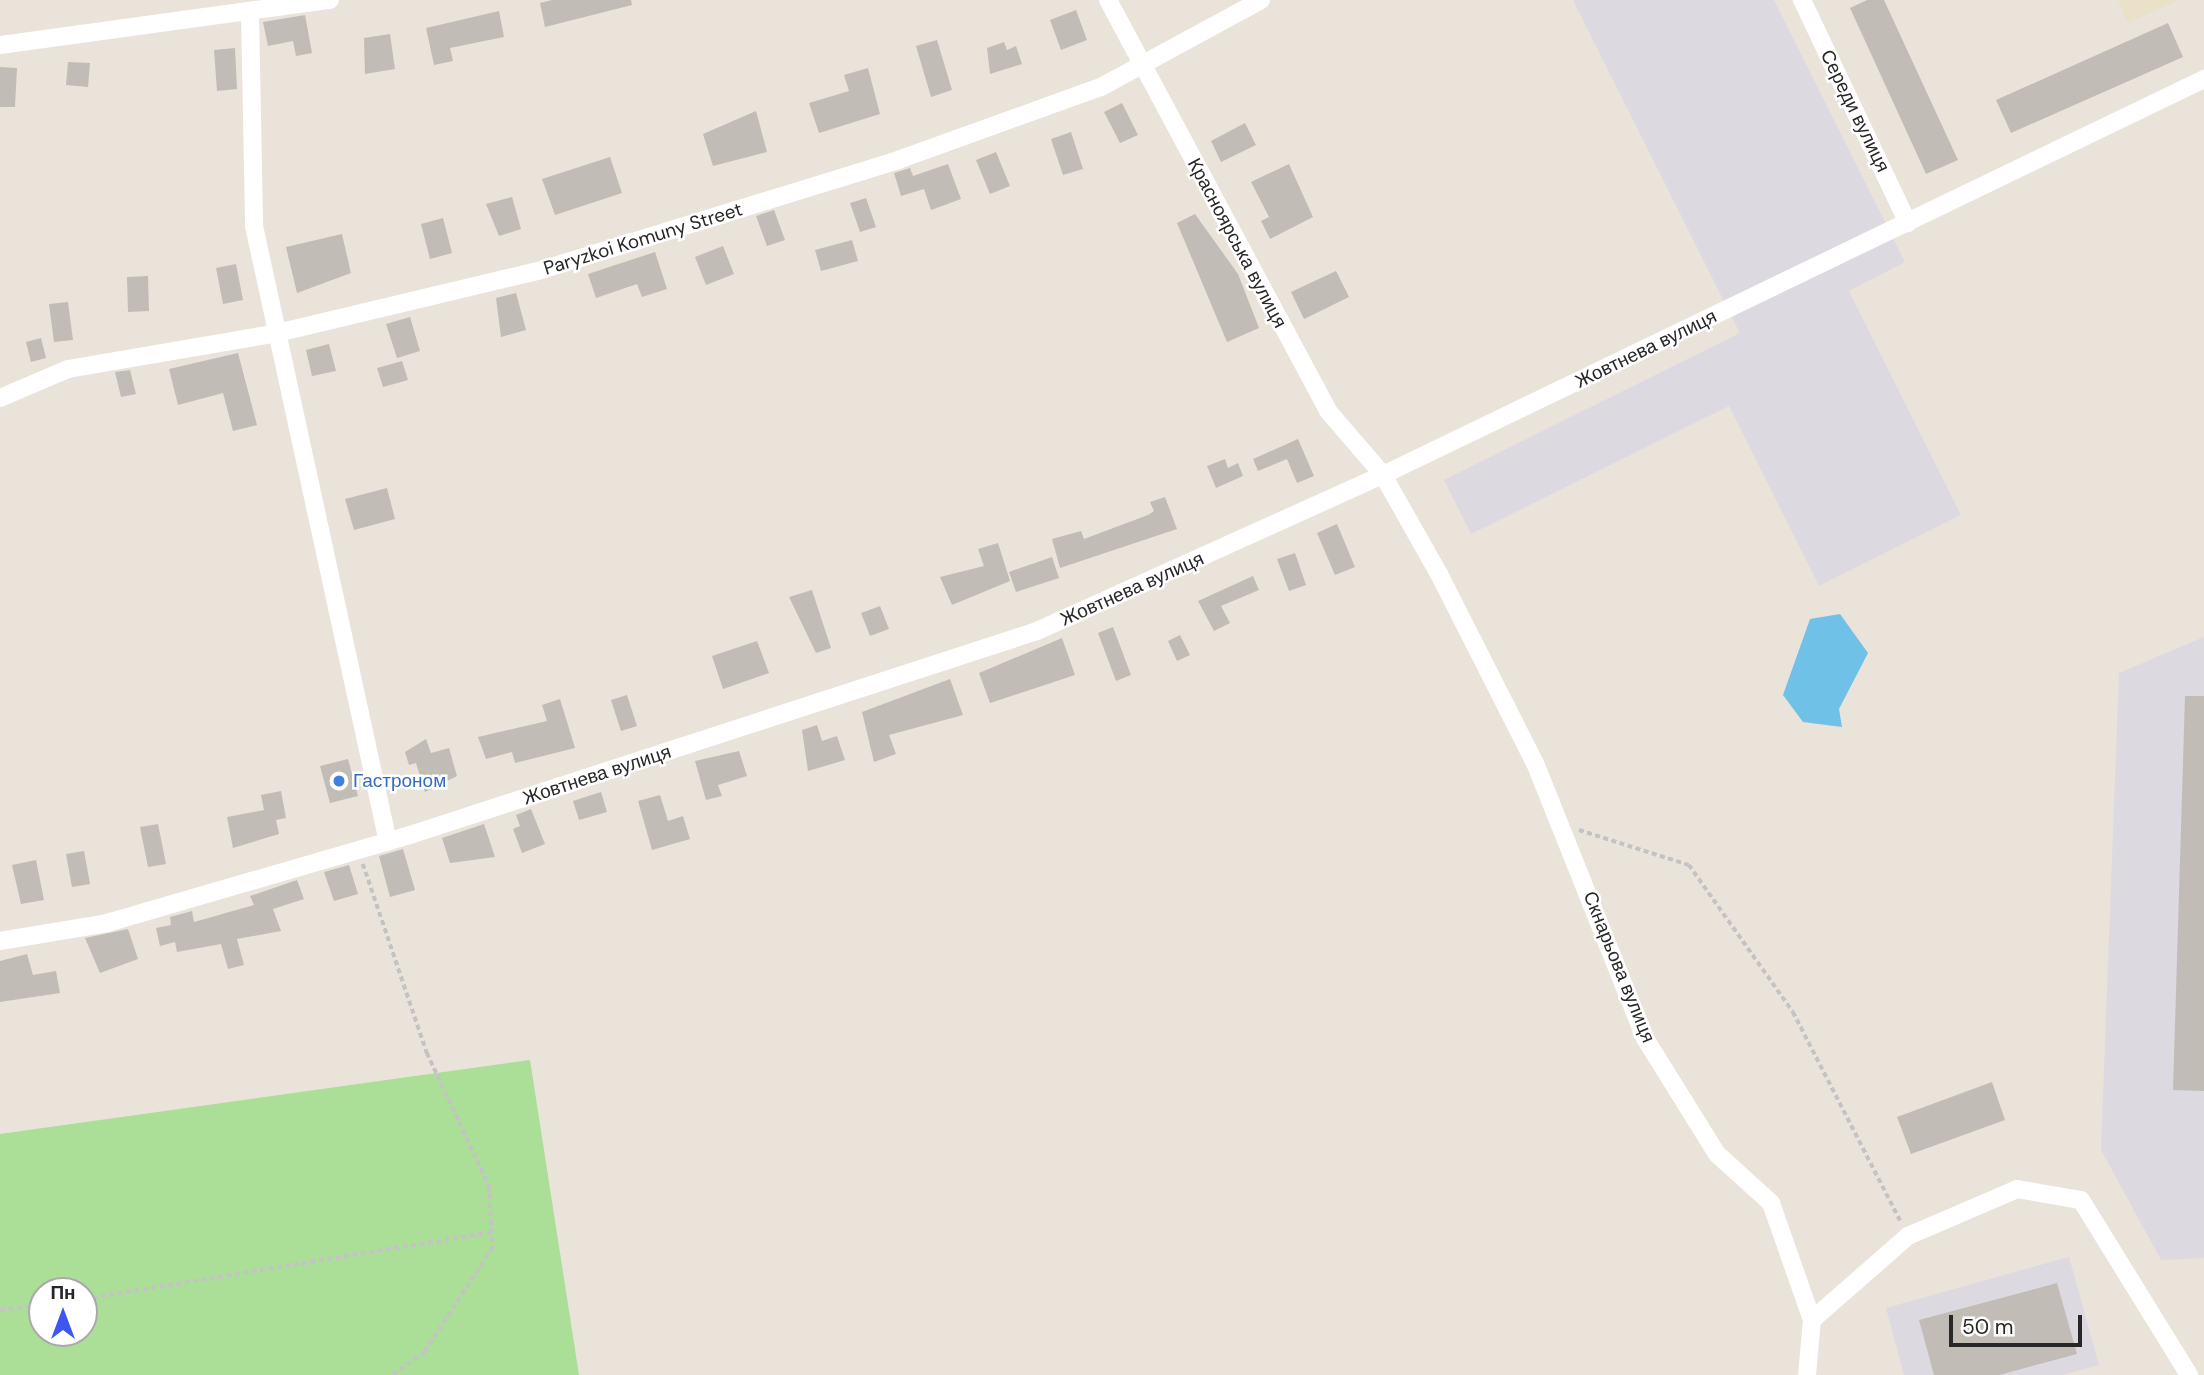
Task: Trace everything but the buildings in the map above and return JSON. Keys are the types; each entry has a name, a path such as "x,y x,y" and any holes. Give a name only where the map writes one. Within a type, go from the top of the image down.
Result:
{"street":[{"path":"0,45 330,0"},
{"name":"Красноярська вулиця","path":"1108,0 1328,411 1383,475"},
{"name":"Paryzkoi Komuny Street","path":"0,398 68,369 273,334 564,263 898,160 1101,87 1261,0"},
{"name":"Середи вулиця","path":"1802,0 1909,223"},
{"path":"250,12 254,226 273,334 388,842"},
{"name":"Жовтнева вулиця","path":"0,942 107,923 388,842 1037,631 1383,475 2204,79"},
{"name":"Скнарьова вулиця","path":"1383,475 1439,574 1560,824 1646,1040 1717,1154 1771,1203 1812,1320"},
{"path":"1807,1375 1812,1320 1908,1237 2018,1189 2081,1200 2189,1375"}],"path":[{"path":"1560,824 1689,865 1793,1012 1908,1237"},
{"path":"358,849 427,1053 489,1186 493,1248 425,1352 394,1375"},
{"path":"98,1297 492,1232"},
{"path":"0,1310 28,1307"}],"shaded area":[{"path":"1573,0 1774,0 1905,262 1849,291 1961,515 1819,586 1729,406 1471,534 1444,480 1740,333"},
{"path":"2118,0 2179,0 2128,23"},
{"path":"2204,637 2204,1258 2161,1260 2101,1150 2119,673"},
{"path":"2069,1257 2099,1365 2062,1375 1904,1375 1886,1308"}],"green space":[{"path":"530,1060 579,1375 0,1375 0,1134"}],"water":[{"path":"1840,614 1868,653 1839,709 1842,727 1803,722 1783,695 1810,619"}],"place":[{"name":"Гастроном","path":"339,781"}]}
